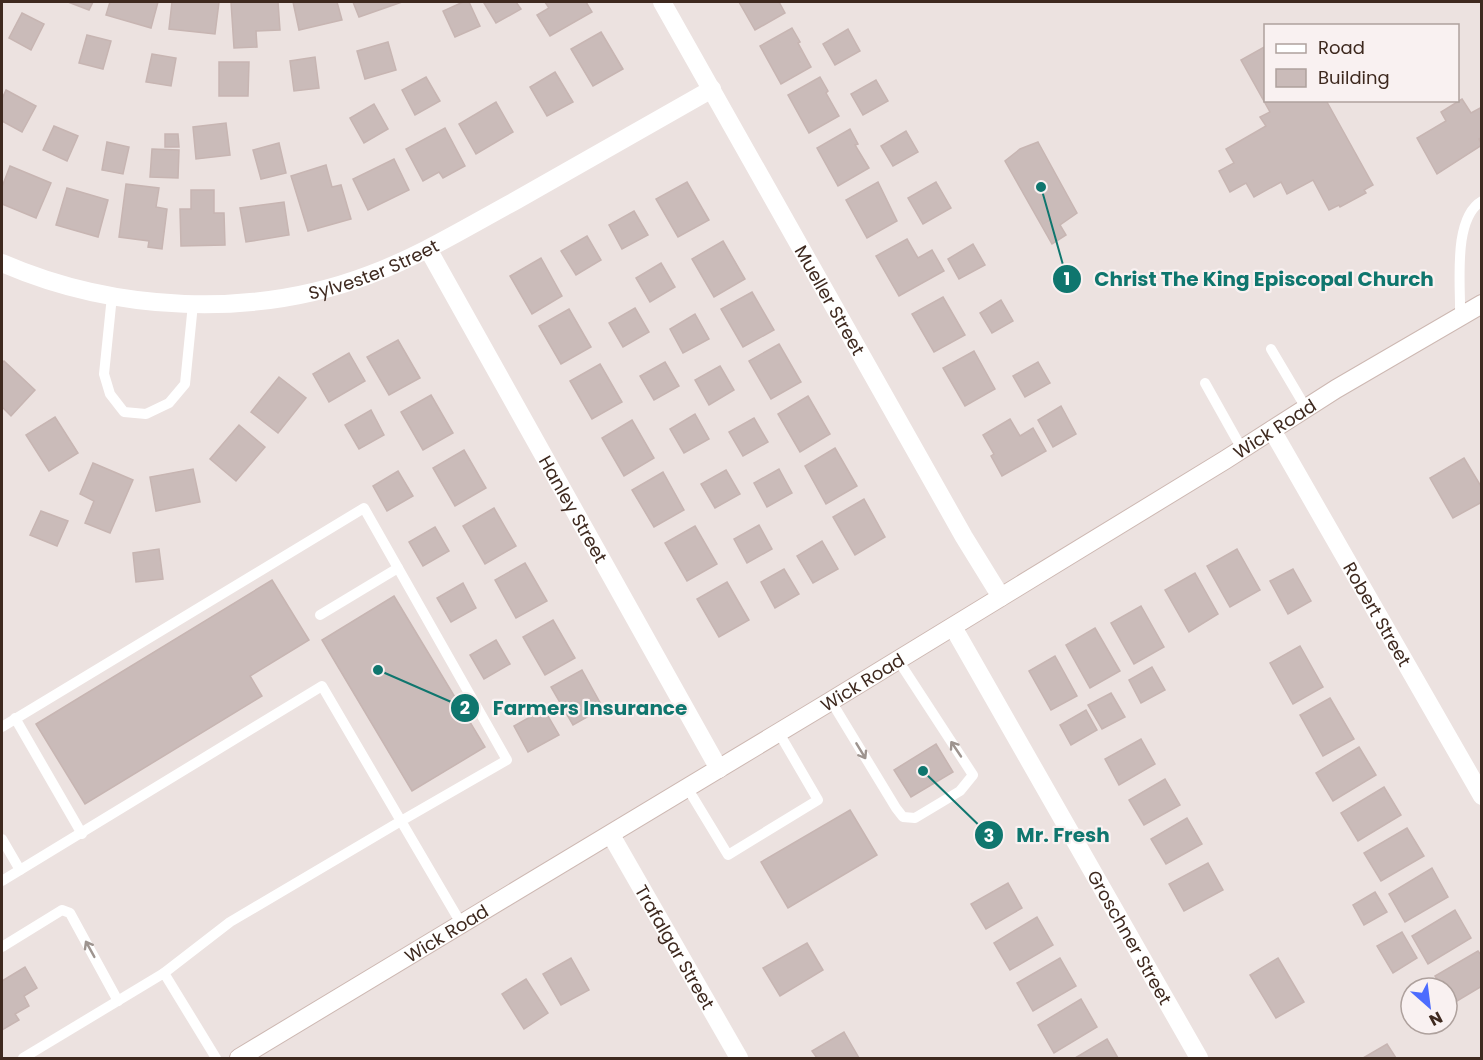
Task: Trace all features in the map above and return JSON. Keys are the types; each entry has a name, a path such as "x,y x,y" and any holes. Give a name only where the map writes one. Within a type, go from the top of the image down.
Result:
{"street":[{"name":"Mueller Street","path":"662,2 964,537 1001,597"},
{"name":"Sylvester Street","path":"2,263 53,282 112,296 153,302 248,303 309,293 369,276 428,249 712,89"},
{"name":"Hanley Street","path":"428,249 719,770"},
{"name":"Wick Road","path":"239,1059 688,789 1306,408 1482,304"},
{"name":"Robert Street","path":"1272,430 1482,796"},
{"name":"Groschner Street","path":"953,627 1199,1059"},
{"name":"Trafalgar Street","path":"611,835 739,1059"}],"lane":[{"path":"1460,316 1460,264 1464,228 1468,215 1476,204 1482,201"},
{"path":"112,296 104,374 110,394 124,412 146,414 170,403 184,384 193,304"},
{"path":"1271,349 1306,408"},
{"path":"1205,383 1242,449"},
{"path":"2,727 364,508 507,760 230,922 164,973 23,1059"},
{"path":"320,615 398,568"},
{"path":"831,701 903,817 915,818 960,791 973,775 898,660"},
{"path":"2,881 322,686 462,925"},
{"path":"15,718 81,834"},
{"path":"688,789 728,855 758,837 818,800 779,733"},
{"path":"2,839 20,870"},
{"path":"2,947 62,909 70,913 118,1001"},
{"path":"164,973 216,1059"}],"building":[{"path":"68,2 93,2 89,10"},
{"path":"110,2 158,2 151,28 106,15"},
{"path":"172,2 219,2 215,34 169,29"},
{"path":"231,2 278,2 280,30 256,31 257,47 234,48"},
{"path":"293,2 337,2 342,20 299,30"},
{"path":"353,2 402,2 359,17"},
{"path":"463,2 469,2 480,26 455,37 443,11"},
{"path":"516,2 521,9 496,23 484,3"},
{"path":"545,2 586,2 592,12 550,36 537,15 549,8"},
{"path":"739,2 779,2 785,13 755,30"},
{"path":"22,13 44,24 31,50 9,38"},
{"path":"792,28 811,67 781,84 760,46"},
{"path":"848,29 860,51 835,65 823,44"},
{"path":"601,32 623,69 593,86 571,49"},
{"path":"87,35 111,41 103,69 79,63"},
{"path":"388,42 396,70 365,79 357,51"},
{"path":"1264,47 1264,101 1241,60"},
{"path":"152,54 176,58 171,86 146,82"},
{"path":"315,57 319,88 294,91 290,61"},
{"path":"219,62 249,62 248,96 219,96"},
{"path":"555,72 573,102 547,116 530,87"},
{"path":"426,77 440,101 415,115 402,90"},
{"path":"820,77 839,116 809,133 788,95"},
{"path":"876,80 888,101 863,115 851,94"},
{"path":"6,90 36,106 22,132 2,121 2,99"},
{"path":"1462,99 1471,113 1482,107 1482,137 1479,139 1482,145 1437,174 1417,138 1446,121 1441,112"},
{"path":"496,102 513,132 476,154 459,124"},
{"path":"1264,102 1327,102 1373,185 1364,190 1366,193 1340,207 1339,205 1329,210 1313,180 1287,194 1281,182 1254,197 1246,183 1230,192 1219,171 1234,163 1226,149 1266,126 1260,117 1270,112"},
{"path":"374,104 388,129 364,143 350,118"},
{"path":"226,123 230,155 196,159 193,127"},
{"path":"54,126 78,136 67,161 43,150"},
{"path":"445,128 465,166 443,178 439,172 423,181 406,149"},
{"path":"850,129 858,144 855,145 869,168 838,186 817,148"},
{"path":"906,131 918,152 893,166 881,146"},
{"path":"165,134 178,134 179,147 165,147"},
{"path":"107,142 129,147 123,174 102,170"},
{"path":"1038,142 1077,213 1060,225 1066,235 1052,244 1005,161 1020,149"},
{"path":"279,143 286,173 261,179 253,150"},
{"path":"152,149 179,150 178,178 150,177"},
{"path":"394,159 409,190 368,210 353,179"},
{"path":"326,165 332,187 341,185 351,219 308,231 291,176"},
{"path":"10,166 51,183 36,218 2,204 2,187"},
{"path":"687,182 709,220 678,237 656,199"},
{"path":"878,182 897,221 867,238 846,200"},
{"path":"936,182 951,208 923,224 908,198"},
{"path":"126,184 159,188 156,207 167,209 162,249 148,247 149,241 119,237"},
{"path":"67,188 108,200 98,237 56,225"},
{"path":"191,190 214,190 214,213 224,213 225,245 181,246 180,209 191,209"},
{"path":"284,202 289,235 246,242 240,208"},
{"path":"634,211 648,235 622,249 609,225"},
{"path":"587,236 601,260 576,275 561,251"},
{"path":"907,239 918,258 932,250 944,271 899,296 876,256"},
{"path":"723,241 745,279 714,297 692,259"},
{"path":"973,244 985,265 959,279 948,259"},
{"path":"541,258 562,296 532,314 510,276"},
{"path":"661,263 675,287 650,302 636,278"},
{"path":"752,292 774,330 743,347 721,309"},
{"path":"943,297 965,335 934,352 912,314"},
{"path":"1001,300 1013,321 992,333 980,313"},
{"path":"635,308 649,332 623,347 609,323"},
{"path":"569,309 591,347 561,364 539,326"},
{"path":"695,314 709,339 683,353 670,329"},
{"path":"398,340 420,378 389,395 367,357"},
{"path":"779,344 801,382 771,399 749,361"},
{"path":"974,351 995,389 965,406 943,368"},
{"path":"349,353 365,381 329,402 313,374"},
{"path":"4,361 35,390 11,416 2,407 2,363"},
{"path":"665,362 679,386 654,400 640,376"},
{"path":"1038,362 1050,383 1025,397 1013,376"},
{"path":"600,364 622,402 592,419 570,381"},
{"path":"720,366 734,390 709,405 695,380"},
{"path":"279,377 306,398 278,433 251,412"},
{"path":"431,395 453,433 423,450 401,412"},
{"path":"808,396 830,434 800,452 778,414"},
{"path":"1061,406 1076,434 1053,447 1038,420"},
{"path":"371,410 384,435 359,449 345,425"},
{"path":"695,414 709,439 684,453 670,429"},
{"path":"55,417 78,453 49,471 26,435"},
{"path":"754,418 768,442 743,456 729,432"},
{"path":"1010,419 1020,436 1033,428 1046,451 1002,476 991,456 994,454 983,435"},
{"path":"632,420 654,458 624,476 602,438"},
{"path":"239,425 265,447 236,481 210,459"},
{"path":"835,448 857,486 826,504 805,466"},
{"path":"464,450 486,488 455,506 433,468"},
{"path":"1464,458 1482,488 1482,502 1453,518 1430,478"},
{"path":"93,463 133,480 110,533 85,523 94,501 80,494"},
{"path":"193,469 200,502 156,511 150,477"},
{"path":"779,469 792,493 767,507 754,483"},
{"path":"726,470 740,494 715,508 701,484"},
{"path":"398,471 413,496 387,511 373,486"},
{"path":"663,472 684,510 654,527 632,490"},
{"path":"864,499 885,537 855,555 833,517"},
{"path":"494,508 516,546 485,564 463,526"},
{"path":"41,511 68,521 57,546 30,535"},
{"path":"759,525 772,549 747,563 734,539"},
{"path":"695,526 717,564 687,581 665,543"},
{"path":"435,527 449,551 423,566 409,542"},
{"path":"822,541 838,569 813,583 797,556"},
{"path":"159,549 163,579 136,582 133,553"},
{"path":"1237,549 1260,590 1230,607 1207,566"},
{"path":"525,563 547,601 516,618 495,580"},
{"path":"784,569 799,594 775,608 761,582"},
{"path":"1293,569 1311,601 1288,614 1270,581"},
{"path":"1195,573 1218,614 1189,632 1165,590"},
{"path":"272,580 309,640 250,676 262,696 85,804 36,724"},
{"path":"727,582 749,620 719,637 697,599"},
{"path":"463,583 476,608 451,622 437,598"},
{"path":"394,596 485,747 412,791 322,640"},
{"path":"1141,606 1164,647 1134,664 1111,623"},
{"path":"553,620 575,658 545,675 523,637"},
{"path":"1095,628 1120,671 1090,688 1066,645"},
{"path":"496,640 510,664 484,679 470,655"},
{"path":"1300,646 1323,687 1293,704 1270,663"},
{"path":"1055,656 1077,696 1051,710 1029,671"},
{"path":"1152,667 1165,690 1141,703 1129,680"},
{"path":"582,670 603,708 573,725 551,687"},
{"path":"1111,693 1125,717 1102,729 1088,705"},
{"path":"1330,698 1354,739 1323,756 1300,715"},
{"path":"544,709 559,735 528,752 514,726"},
{"path":"1086,710 1097,730 1071,745 1060,725"},
{"path":"1141,739 1155,764 1119,785 1105,759"},
{"path":"936,744 953,772 911,797 894,770"},
{"path":"1359,747 1376,775 1333,801 1316,773"},
{"path":"1165,779 1180,805 1144,825 1129,800"},
{"path":"1384,787 1401,815 1358,841 1341,813"},
{"path":"850,810 877,855 788,908 761,862"},
{"path":"1187,818 1202,844 1166,864 1151,839"},
{"path":"1407,828 1424,856 1381,881 1364,853"},
{"path":"1208,863 1223,890 1184,911 1169,884"},
{"path":"1432,868 1448,897 1405,922 1389,894"},
{"path":"1008,883 1022,908 986,929 971,904"},
{"path":"1375,892 1387,912 1364,925 1353,905"},
{"path":"1455,910 1471,938 1428,964 1412,936"},
{"path":"1037,917 1053,945 1010,970 994,943"},
{"path":"1402,932 1417,958 1393,973 1377,946"},
{"path":"807,943 823,970 780,996 763,968"},
{"path":"1478,951 1482,956 1482,986 1459,1000 1459,976 1435,976"},
{"path":"571,958 589,990 561,1005 543,974"},
{"path":"1060,958 1076,986 1033,1011 1017,983"},
{"path":"1278,958 1304,1002 1276,1018 1250,975"},
{"path":"25,967 37,988 24,996 29,1006 15,1014 19,1020 2,1030 2,981"},
{"path":"526,979 548,1013 524,1029 502,994"},
{"path":"1081,999 1097,1027 1054,1053 1038,1025"},
{"path":"844,1032 859,1058 817,1058 812,1051"},
{"path":"1107,1039 1118,1058 1075,1058"},
{"path":"1387,1044 1396,1058 1363,1058"}],"place":[{"name":"Christ The King Episcopal Church","path":"1041,187"},
{"name":"Farmers Insurance","path":"378,670"},
{"name":"Mr. Fresh","path":"923,771"}]}
